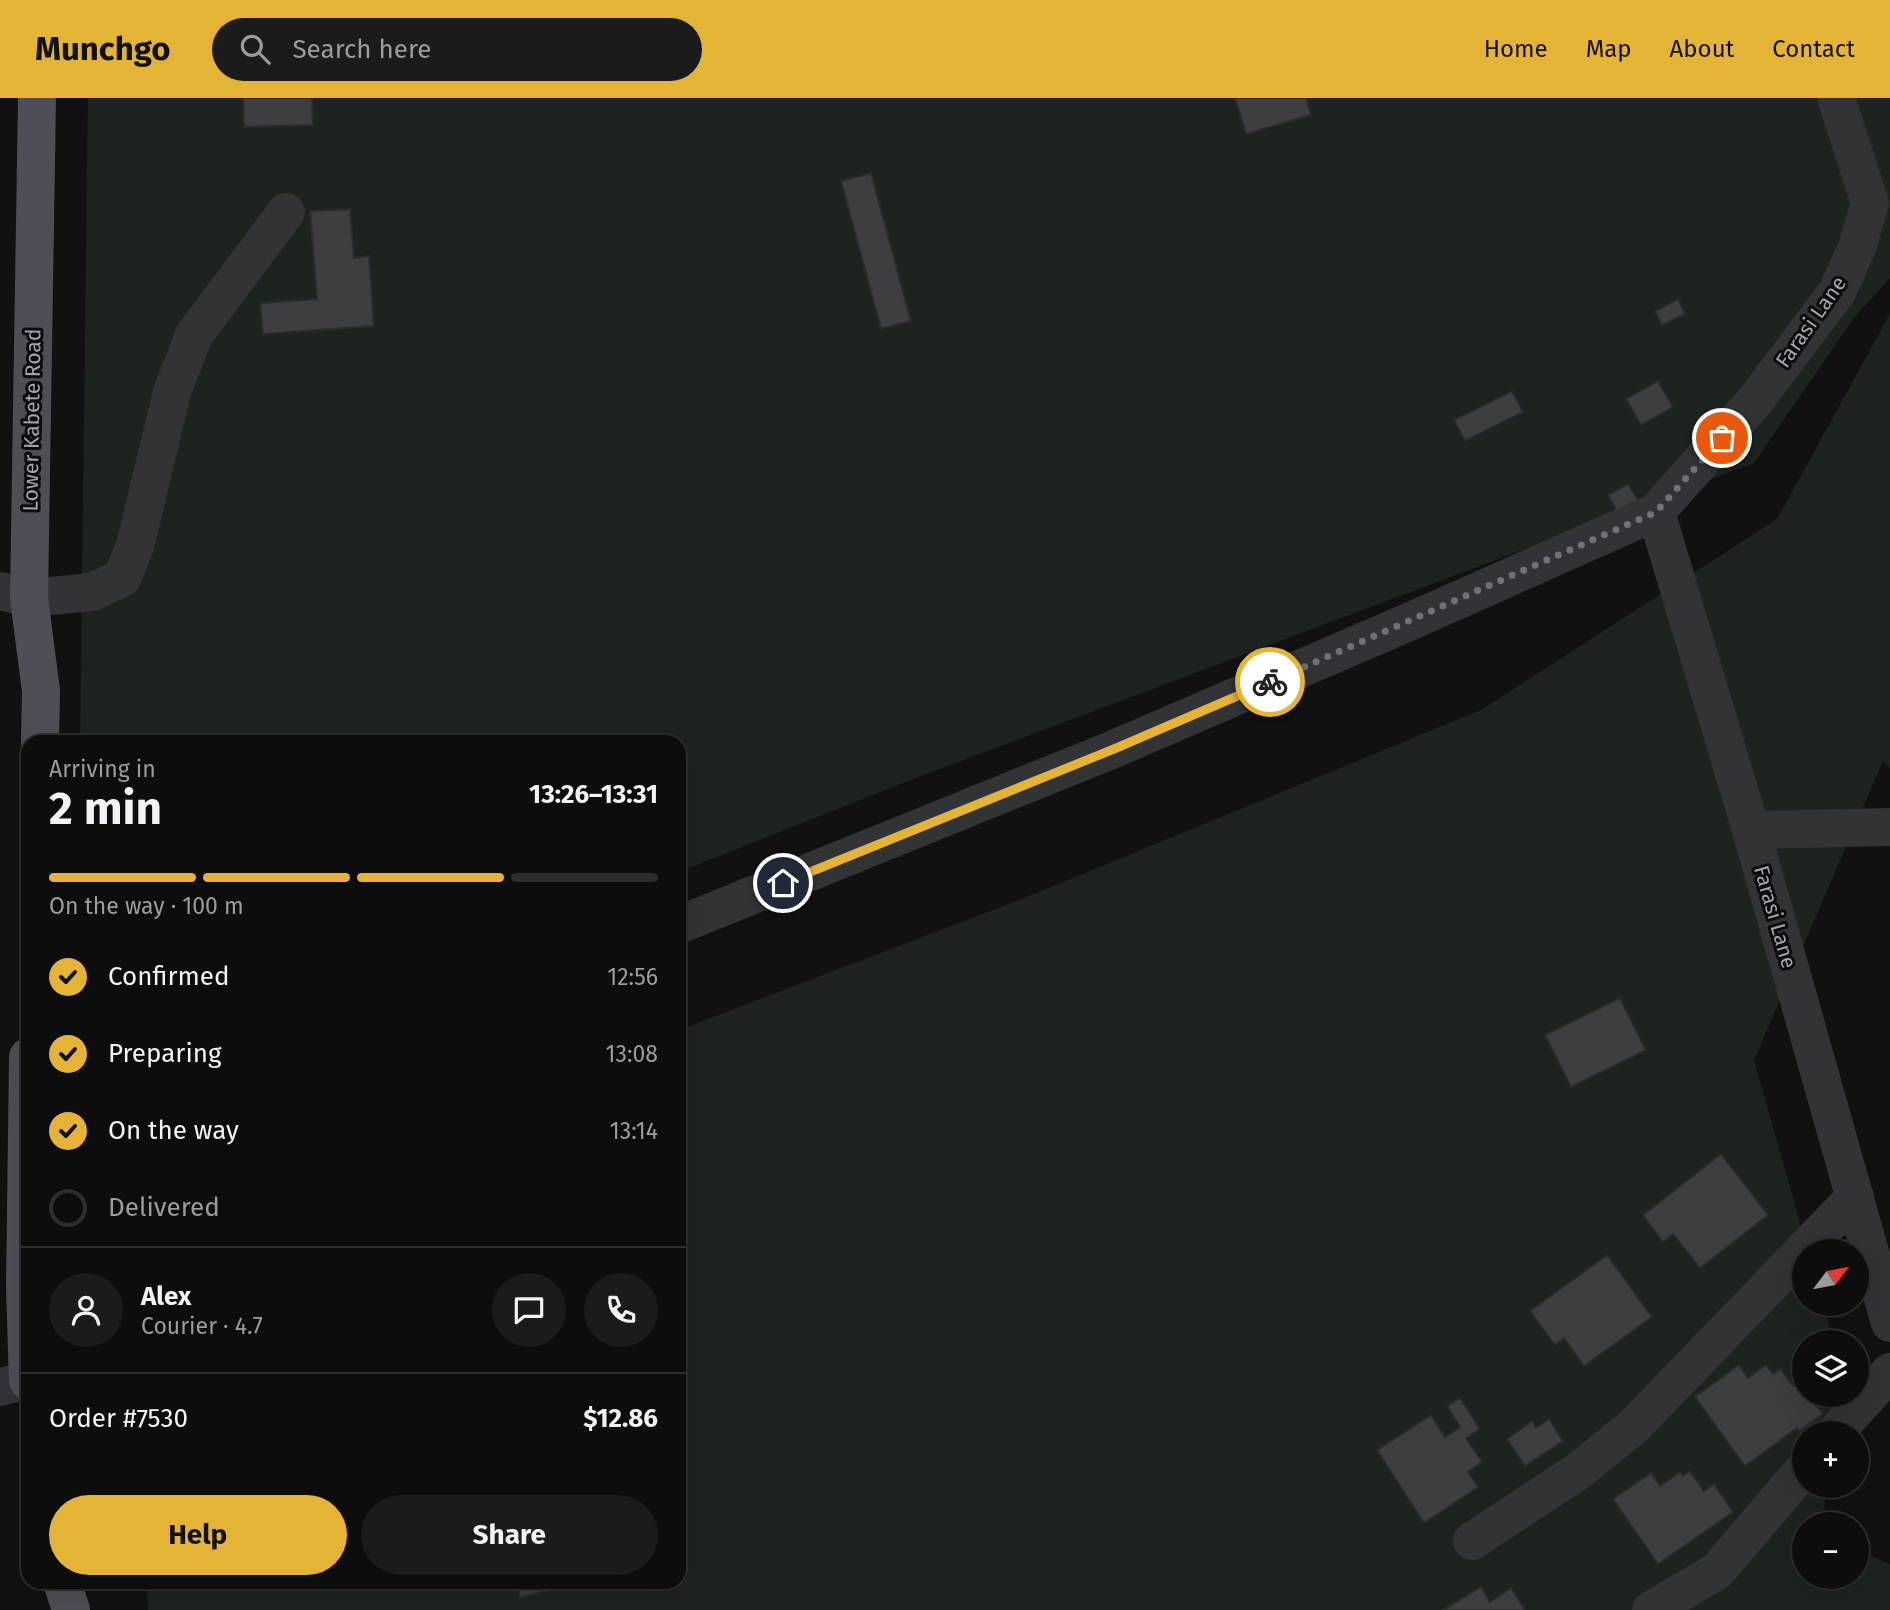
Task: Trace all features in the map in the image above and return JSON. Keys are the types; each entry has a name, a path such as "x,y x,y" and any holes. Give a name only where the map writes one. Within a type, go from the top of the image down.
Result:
{"main road":[{"name":"Lower Kabete Road","path":"37,98 14,595 41,691 40,735"},
{"path":"64,1589 71,1610"}],"street":[{"name":"Farasi Lane","path":"686,922 1114,749 1656,512 1754,402 1837,292 1857,247 1870,203 1836,98"},
{"path":"14,595 92,592 122,578 135,547 172,392 194,335 286,212"},
{"name":"Farasi Lane","path":"1656,512 1751,830 1890,1323"},
{"path":"1751,830 1890,827"},
{"path":"1472,1541 1577,1472 1634,1426 1855,1197"},
{"path":"1846,1421 1890,1372"},
{"path":"0,1387 21,1382"},
{"path":"1651,1610 1717,1571 1792,1483"}],"shaded area":[{"path":"88,98 1890,98 1890,278 1853,319 1754,463 918,777 686,869 686,735 80,735"},
{"path":"1890,314 1890,768 1883,761 1754,1060 1805,1239 1792,1239 1792,1316 1826,1316 1831,1330 1792,1330 1792,1407 1833,1407 1832,1421 1792,1421 1792,1498 1825,1498 1824,1512 1792,1512 1792,1589 1869,1589 1869,1555 1890,1564 1890,1610 148,1610 147,1589 686,1589 686,1027 1022,899 1481,710 1777,519"}],"building":[{"path":"243,98 312,98 313,125 244,127"},
{"path":"1235,98 1306,98 1311,115 1246,134"},
{"path":"871,173 911,321 881,329 841,181"},
{"path":"350,209 354,258 369,256 374,326 263,334 260,303 317,299 310,211"},
{"path":"1678,299 1685,314 1662,325 1655,311"},
{"path":"1658,381 1673,407 1641,425 1626,399"},
{"path":"1512,391 1523,412 1465,441 1454,420"},
{"path":"1628,484 1638,500 1617,511 1608,495"},
{"path":"1620,998 1646,1050 1571,1087 1545,1035"},
{"path":"1721,1154 1768,1215 1700,1268 1673,1234 1663,1242 1643,1215"},
{"path":"1607,1255 1652,1317 1584,1366 1564,1338 1555,1345 1530,1311"},
{"path":"1739,1365 1748,1378 1766,1365 1773,1374 1781,1369 1792,1385 1792,1407 1818,1407 1823,1414 1813,1421 1792,1421 1792,1432 1745,1466 1695,1397"},
{"path":"1460,1398 1480,1429 1466,1438 1482,1462 1468,1472 1478,1487 1424,1523 1377,1450 1431,1415 1445,1437 1460,1427 1447,1406"},
{"path":"1549,1419 1563,1441 1525,1466 1507,1439 1532,1421 1536,1428"},
{"path":"1690,1471 1704,1491 1714,1484 1733,1512 1658,1564 1613,1499 1651,1473 1660,1486 1680,1472 1683,1476"},
{"path":"1481,1587 1490,1602 1511,1588 1525,1610 1443,1610"},
{"path":"518,1589 555,1589 520,1597"}],"way so far":[{"path":"1270,682 1656,512 1722,438"}],"route":[{"path":"783,883 1114,749 1270,682"}]}
